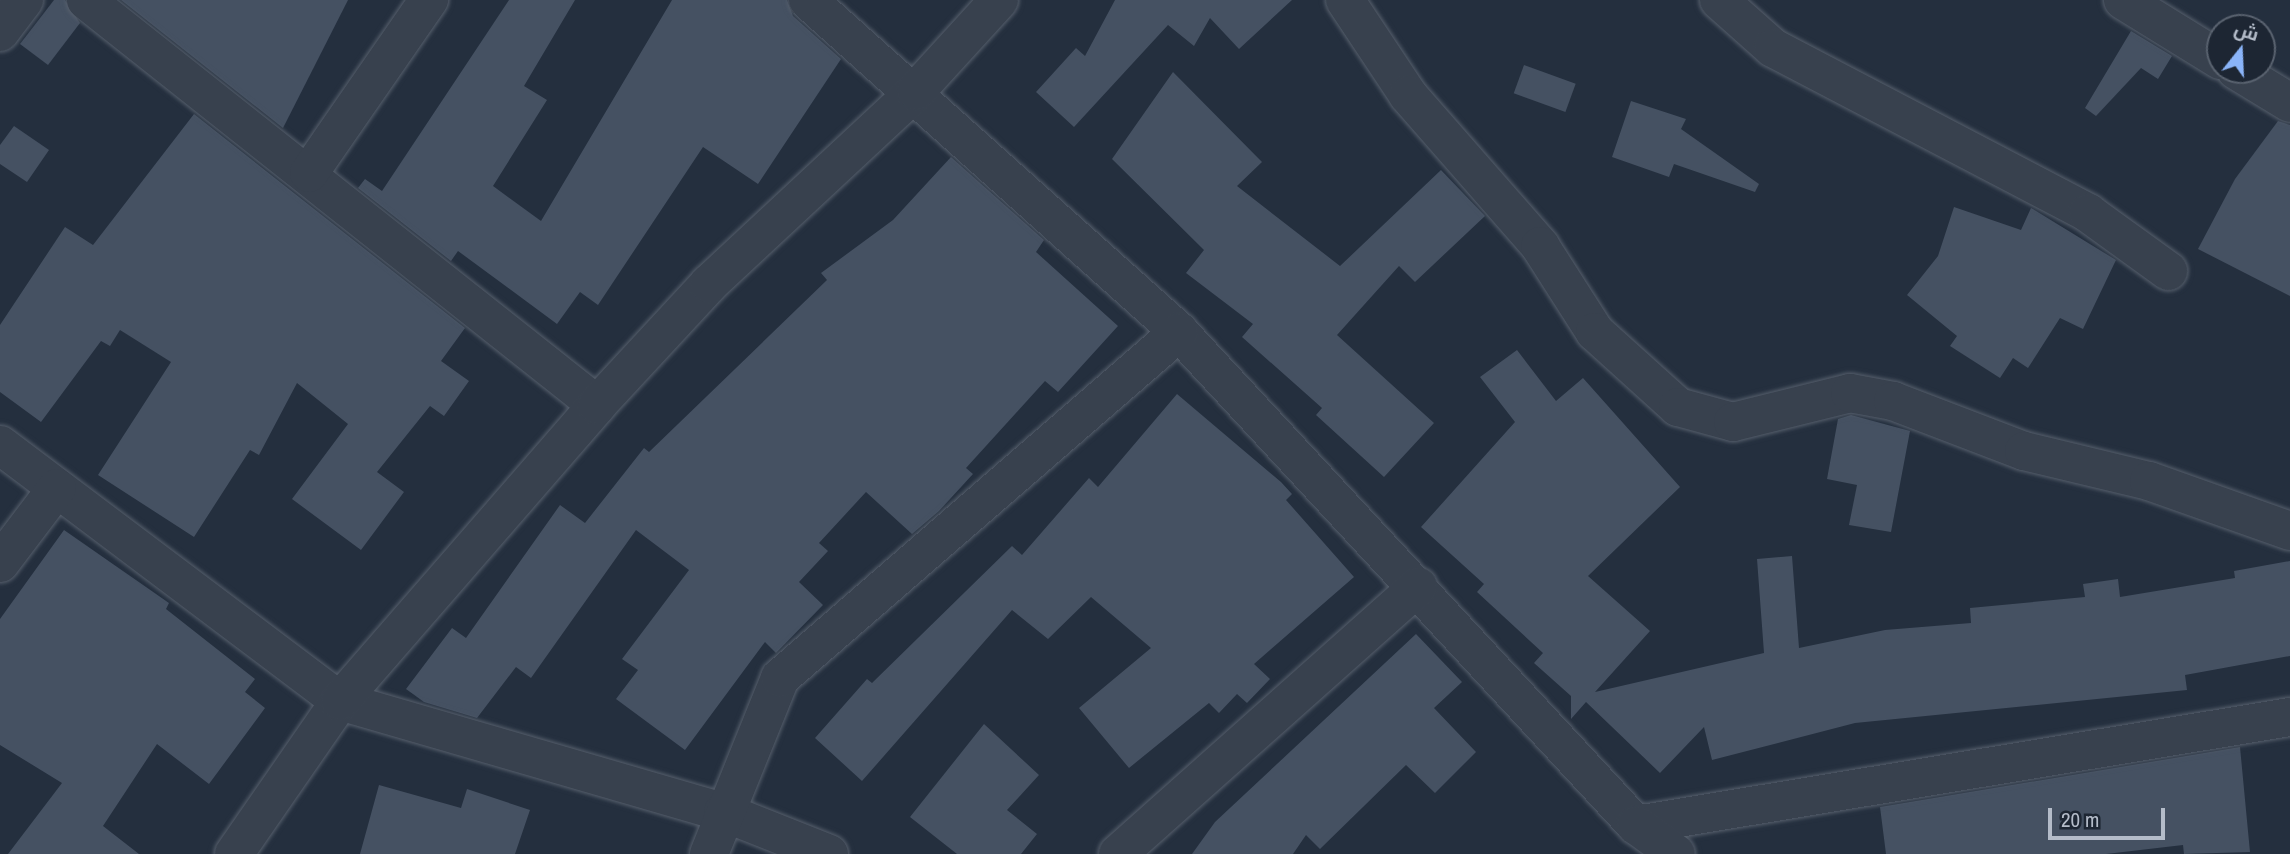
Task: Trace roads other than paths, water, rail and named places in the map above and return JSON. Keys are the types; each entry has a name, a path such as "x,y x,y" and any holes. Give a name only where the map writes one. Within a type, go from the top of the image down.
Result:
{"street":[{"path":"0,32 24,0"},
{"path":"86,0 309,173 597,405"},
{"path":"309,173 429,0"},
{"path":"808,0 916,91 1179,332 1636,825 1676,854"},
{"path":"234,854 340,701 597,405 709,284 916,91 999,0"},
{"path":"1345,0 1408,95 1540,246 1595,332 1678,407 1734,422 1850,393 1893,401 2024,451 2149,481 2290,531"},
{"path":"1719,0 1773,48 2088,213 2168,271"},
{"path":"2123,0 2206,51"},
{"path":"2259,84 2290,103"},
{"path":"709,854 723,812 780,678 1179,332"},
{"path":"0,444 340,701 723,812 829,854"},
{"path":"0,562 57,488"},
{"path":"1118,854 1418,587"},
{"path":"1636,825 2290,717"}]}
